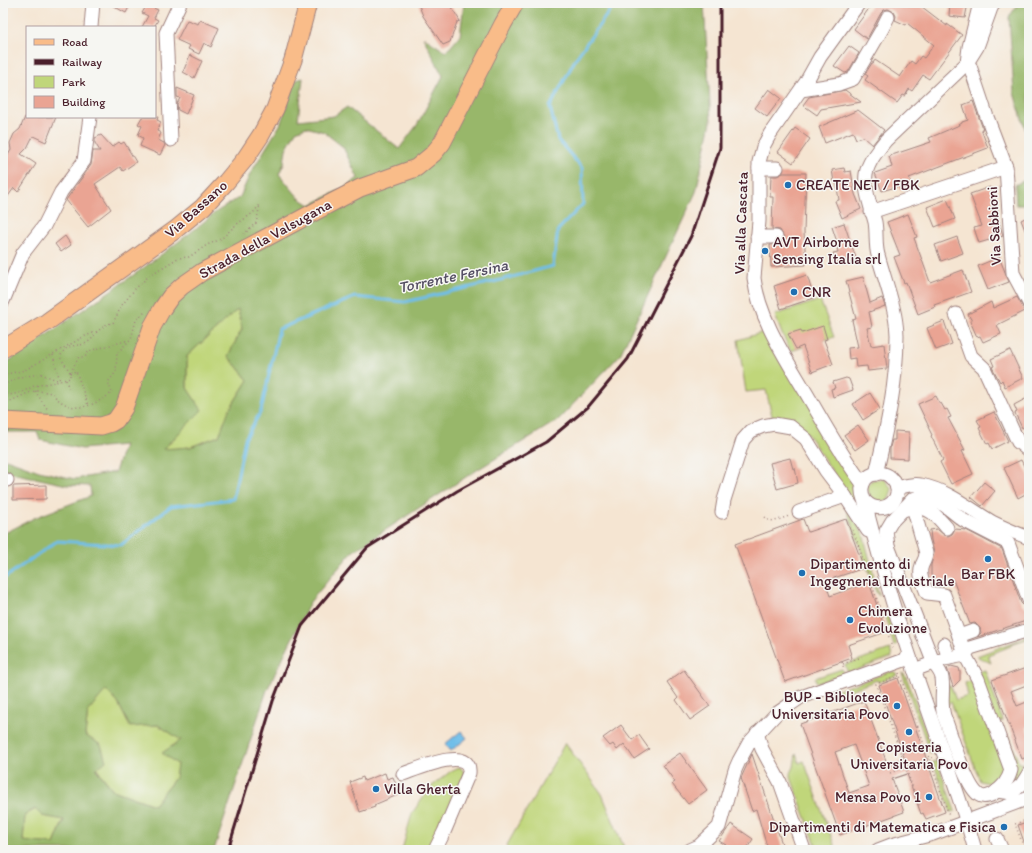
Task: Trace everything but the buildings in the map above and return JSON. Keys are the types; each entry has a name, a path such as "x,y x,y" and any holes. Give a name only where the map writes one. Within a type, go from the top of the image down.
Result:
{"main road":[{"name":"Via Bassano","path":"3,349 47,322 175,230 203,206 226,182 245,159 261,135 275,109 293,60 308,3"},
{"name":"Strada della Valsugana","path":"3,421 101,426 116,420 124,408 152,327 171,296 182,286 208,268 354,192 416,168 433,154 442,143 515,3"}],"street":[{"path":"91,26 93,3"},
{"path":"171,140 166,33 180,3"},
{"name":"Via alla Cascata","path":"859,3 820,57 801,90 770,134 763,147 759,162 759,221 754,268 755,286 773,334 832,438 863,484"},
{"path":"967,63 968,47 980,3"},
{"path":"876,474 892,406 896,374 897,334 893,303 877,253 875,223 871,212 866,185 866,173 877,151 967,63 977,47 990,8 994,3"},
{"path":"801,90 839,84 853,79 888,17"},
{"name":"Via Sabbioni","path":"967,63 970,66 986,117 1006,167 1013,273 1029,303"},
{"path":"3,301 24,253 44,226 61,192 84,161 90,118"},
{"name":"Via Sabbioni","path":"871,212 1006,167"},
{"path":"759,168 777,168"},
{"path":"758,237 776,237"},
{"path":"956,314 971,356 984,368 1018,442 1029,451"},
{"path":"722,512 724,500 743,440 751,431 763,426 774,424 791,427 806,439 826,471 873,534"},
{"path":"873,534 886,507 895,500 897,494 895,483 887,475 876,474 866,479 863,484 862,490 868,516 873,534 912,664 967,821 975,850"},
{"path":"897,488 910,484 936,489 992,521 1029,538"},
{"path":"799,512 845,496"},
{"path":"908,509 926,553 926,559 922,566 921,577 927,593 944,595 966,655 978,679 1011,770 1004,786 987,796 980,796 975,792 968,780 942,707 942,678 934,664 925,633 888,546 886,530 892,521 908,509 913,499 923,497 944,505 963,520 1008,543 1029,600"},
{"path":"865,501 874,508 886,507"},
{"path":"908,509 927,509 935,514 947,528"},
{"path":"690,850 699,846 719,827 735,770 749,743 776,714 800,697 912,664 934,664 950,658 966,655 970,648 1029,630"},
{"path":"960,639 974,634"},
{"path":"944,644 950,658"},
{"path":"757,733 762,749 780,782 804,850"},
{"path":"403,774 448,760 465,762 467,766 469,773 444,832 434,850"},
{"path":"997,791 1012,793 1022,784 1029,772"},
{"path":"878,850 890,845 933,834 1029,798"}],"path":[{"path":"3,377 7,374 25,370 83,337 97,332 87,343 72,346 62,351 60,357 70,373"},
{"path":"3,393 9,395 20,393 34,386 66,380 70,378 70,373 79,357 85,357 89,351 130,339 117,353 116,372 108,382 112,393 88,406 73,407 61,402 51,393 36,391 11,402 3,403"},
{"path":"53,354 60,381"},
{"path":"70,373 76,371 88,406"},
{"path":"3,385 20,377 42,374 60,381"},
{"path":"66,380 69,390"},
{"path":"36,391 48,410 40,409"},
{"path":"765,517 768,520 775,521 799,512"},
{"path":"853,530 894,654"},
{"path":"844,668 842,663 862,657"},
{"path":"898,670 949,816"},
{"path":"900,676 876,684 920,808"},
{"path":"890,772 930,758"},
{"path":"1025,850 1015,824 1029,819"},
{"path":"821,850 826,848"}],"green space":[{"path":"464,3 704,3 711,122 696,192 620,355 558,420 469,475 352,552 310,602 267,690 214,850 3,850 3,534 34,518 91,496 90,486 67,485 3,471 3,460 6,459 39,471 75,479 115,472 124,445 82,449 40,440 37,432 3,432 3,365 142,269 216,212 240,197 250,174 280,125 296,80 303,78 298,120 334,116 347,107 399,149 417,125 443,76 423,37 446,52 460,36","holes":["306,127 324,132 343,147 358,178 346,187 310,205 299,198 279,174 284,163 286,149 296,131","238,309 242,329 228,356 248,380 229,410 219,436 190,447 163,449 202,410 187,388 187,356","106,690 118,703 130,727 158,725 181,740 162,753 177,764 175,778 154,805 113,790 96,769 106,761 101,745 85,735 88,711","35,809 42,816 64,820 54,844 23,841 25,815"]},
{"path":"1019,3 1029,3 1029,141 1014,93 1009,17"},
{"path":"1029,178 1029,205 1016,205 1015,185"},
{"path":"820,300 834,337 791,351 782,334 775,315"},
{"path":"238,309 242,329 228,356 248,380 229,410 219,436 190,447 163,450 201,410 187,388 187,356"},
{"path":"767,331 848,471 857,495 863,518 807,433 773,420 766,390 746,392 738,340"},
{"path":"884,479 892,489 888,501 872,502 867,487 872,480"},
{"path":"845,505 863,534 879,596 876,592"},
{"path":"886,615 888,616 897,644 895,646 885,617"},
{"path":"1029,636 1029,638 1011,644 1011,646 988,655 991,663 977,656"},
{"path":"890,649 892,657 848,673 845,665"},
{"path":"842,669 844,674 817,683 815,678"},
{"path":"985,670 1003,721 997,723 978,672"},
{"path":"889,672 895,672 897,675 878,682 877,680 832,697 830,693"},
{"path":"902,673 906,676 933,751 930,753"},
{"path":"971,680 1005,771 988,783 980,781 951,702 946,707 948,685 951,687 956,700 968,696 965,683"},
{"path":"106,689 118,703 130,726 158,725 182,740 175,778 154,805 113,790 96,768 85,735 88,711"},
{"path":"1009,737 1019,763 1021,762 1022,777 1011,787 1014,780 1004,739"},
{"path":"565,743 602,794 625,850 509,850 507,845"},
{"path":"796,754 799,763 804,761 836,850 826,850 827,849 825,847 818,850 790,775 794,767"},
{"path":"937,761 955,811 950,812 949,805 933,762"},
{"path":"459,767 465,774 432,850 402,850 412,813 432,786 451,771"},
{"path":"36,809 42,816 64,819 54,844 23,842 25,815"}],"water":[{"path":"461,731 467,738 451,751 445,744"}],"waterway":[{"name":"Torrente Fersina","path":"3,579 57,541 121,545 171,506 233,499 245,439 261,411 279,329 355,297 405,302 497,281 553,266 558,230 583,204 582,168 558,140 550,107 576,58 615,3"}],"railway":[{"path":"228,850 273,701 302,626 367,548 457,491 546,442 588,407 628,359 691,236 720,148 720,3"}],"place":[{"name":"CREATE NET / FBK","path":"788,185"},
{"name":"AVT Airborne Sensing Italia srl","path":"765,251"},
{"name":"CNR","path":"794,292"},
{"name":"Bar FBK","path":"988,559"},
{"name":"Dipartimento di Ingegneria Industriale","path":"802,573"},
{"name":"Chimera Evoluzione","path":"850,620"},
{"name":"BUP - Biblioteca Universitaria Povo","path":"897,706"},
{"name":"Copisteria Universitaria Povo","path":"909,732"},
{"name":"Villa Gherta","path":"376,789"},
{"name":"Mensa Povo 1","path":"929,797"},
{"name":"Dipartimenti di Matematica e Fisica","path":"1004,827"}]}
